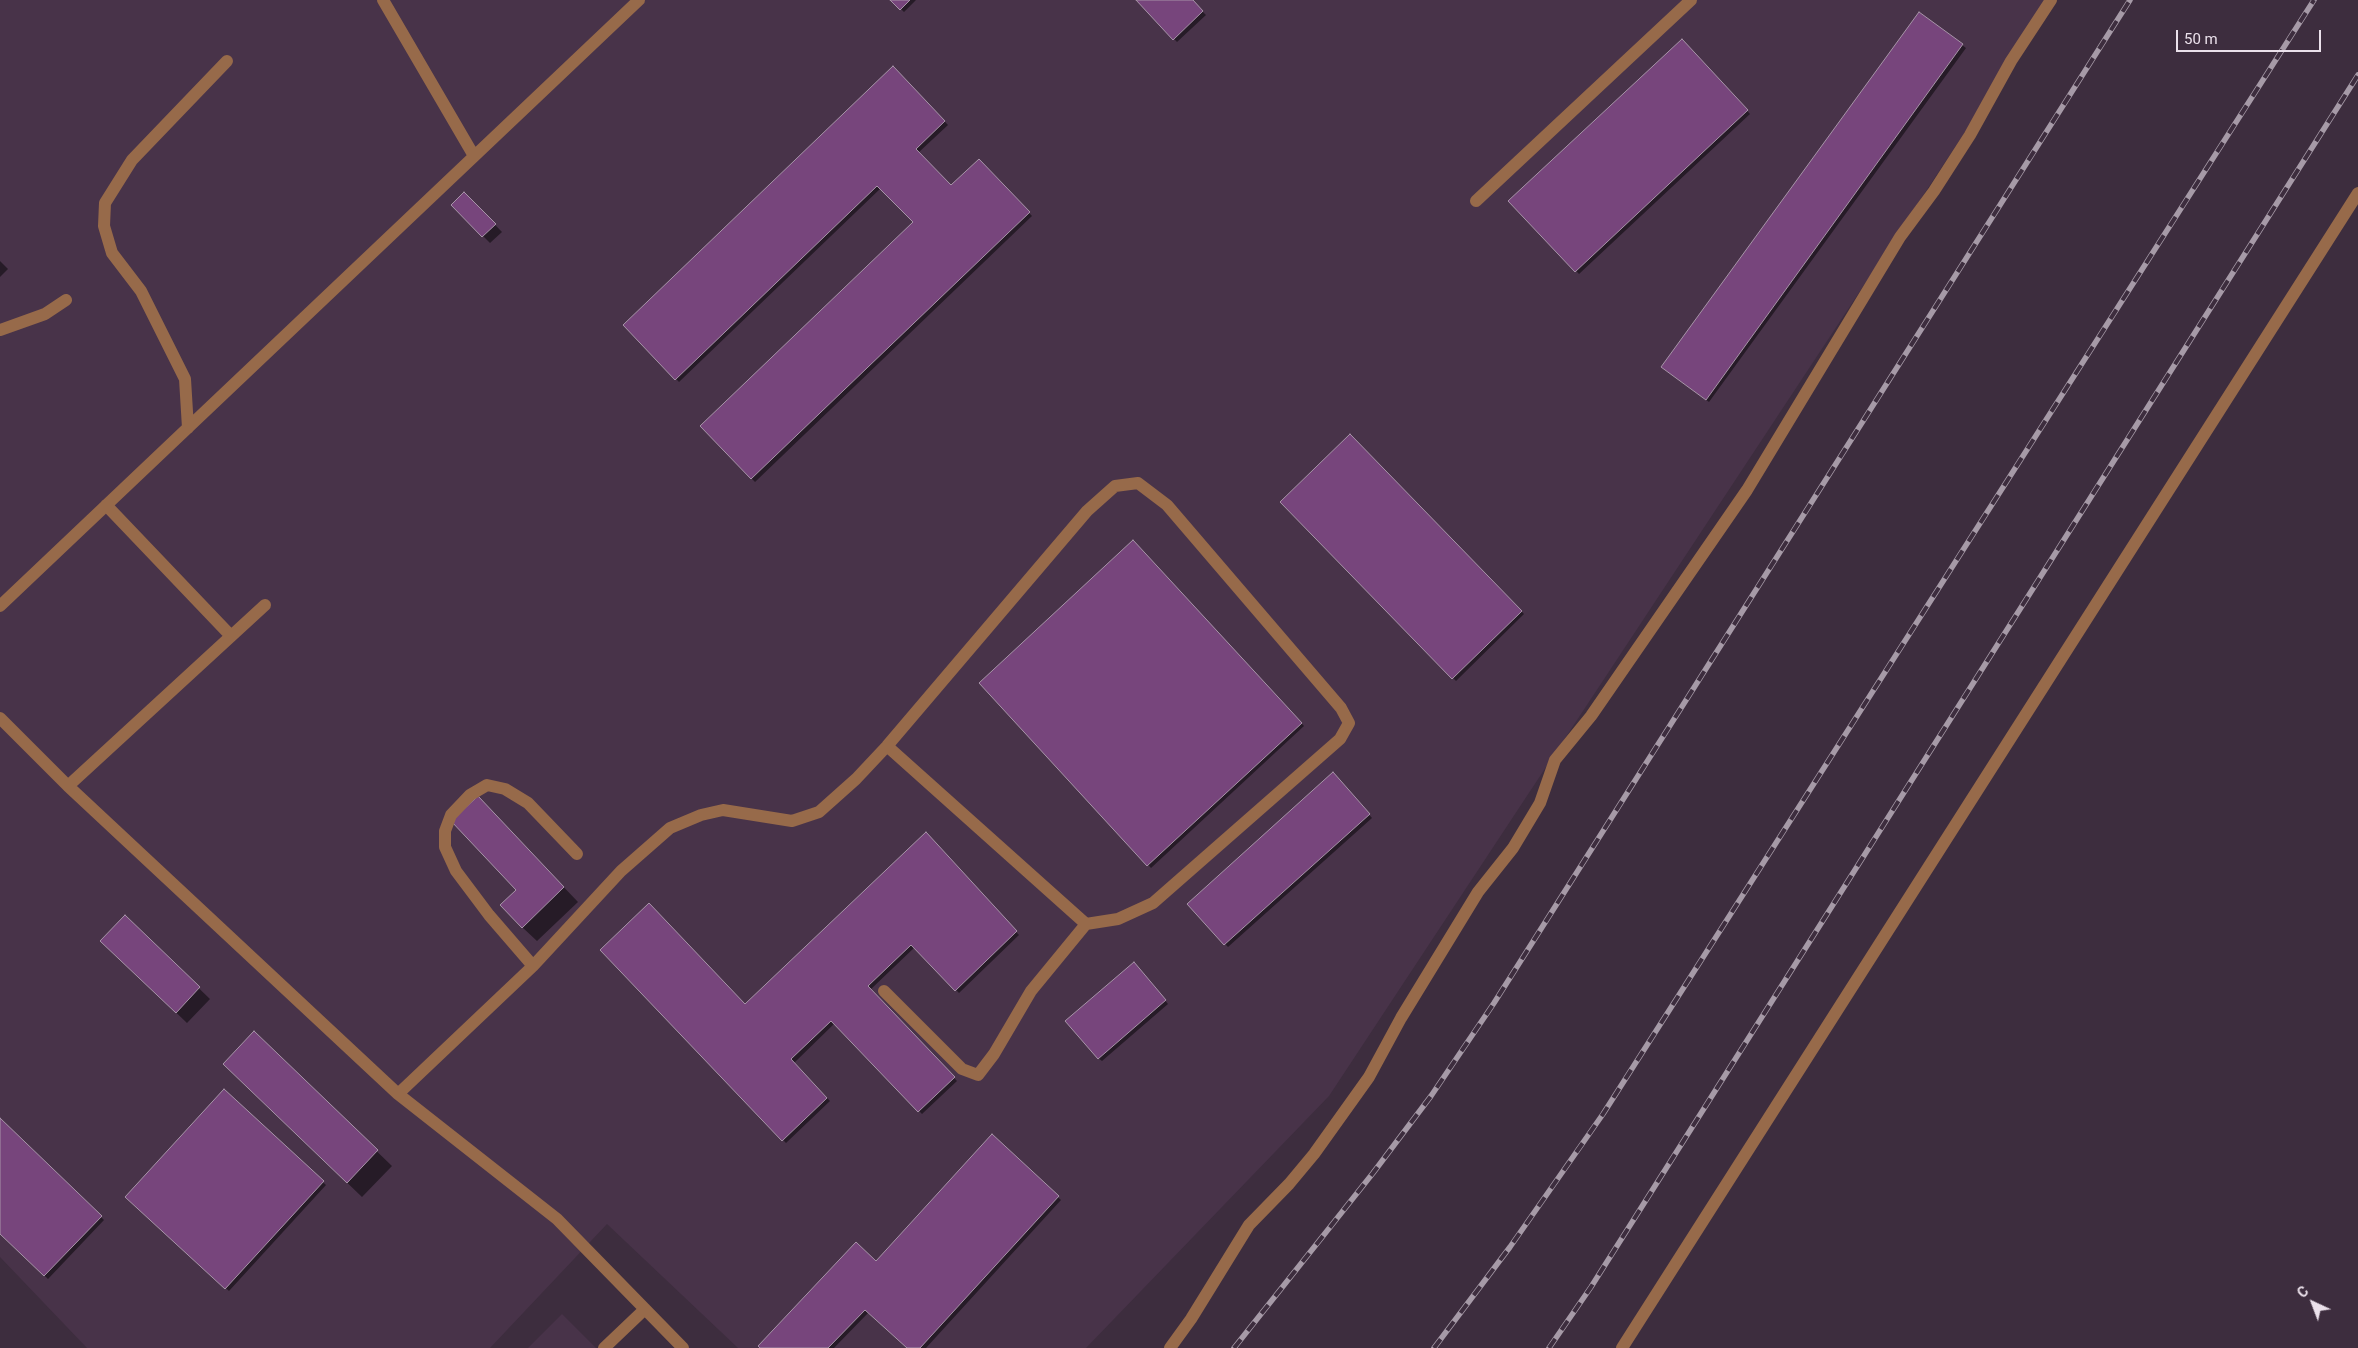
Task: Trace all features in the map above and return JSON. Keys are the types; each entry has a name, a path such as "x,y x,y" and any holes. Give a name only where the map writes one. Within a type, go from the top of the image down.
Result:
{"street":[{"path":"383,0 474,156"},
{"path":"0,606 639,0"},
{"path":"1476,201 1691,0"},
{"path":"1170,1348 1191,1319 1249,1225 1289,1184 1314,1154 1368,1077 1401,1018 1478,892 1513,848 1540,803 1555,760 1601,702 1747,490 1900,237 1934,191 1960,151 2011,61 2051,0"},
{"path":"188,428 185,379 141,291 112,253 104,226 106,203 132,160 226,61"},
{"path":"1622,1348 2358,193"},
{"path":"0,330 45,314 66,300"},
{"path":"398,1094 533,966 621,871 670,828 701,814 723,810 792,821 819,812 856,779 887,746 1087,511 1115,486 1138,483 1167,506 1341,708 1348,723 1340,739 1153,903 1118,919 1086,924 1031,991 994,1054 978,1075 962,1069 884,991"},
{"path":"106,505 231,636"},
{"path":"68,786 265,605"},
{"path":"0,718 68,786 398,1094 557,1220 683,1348"},
{"path":"887,746 1086,924"},
{"path":"533,966 490,915 456,870 445,847 445,831 451,814 470,795 487,785 505,789 528,803 578,854"},
{"path":"604,1348 645,1309"}],"shaded area":[{"path":"0,0 2052,0 1329,1096 1086,1348 738,1348 607,1224 490,1348 87,1348 0,1257"},
{"path":"562,1314 596,1348 528,1348"}],"building":[{"path":"890,0 910,0 900,10"},
{"path":"1136,0 1193,0 1203,11 1173,40"},
{"path":"1919,12 1963,44 1706,400 1661,367"},
{"path":"1682,39 1748,110 1575,272 1508,201"},
{"path":"893,66 945,121 916,149 951,185 979,159 1030,212 751,479 700,426 913,222 877,186 675,380 623,325"},
{"path":"464,192 496,224 482,237 451,205"},
{"path":"1350,434 1522,611 1452,679 1280,502"},
{"path":"1133,540 1302,723 1147,866 979,683"},
{"path":"1333,772 1370,814 1224,945 1187,904"},
{"path":"478,796 564,887 522,928 500,905 516,890 451,821"},
{"path":"926,832 1017,931 955,991 911,945 868,986 955,1077 918,1112 831,1021 791,1059 827,1098 782,1141 600,950 649,903 745,1004"},
{"path":"125,915 200,987 176,1013 100,941"},
{"path":"1134,962 1166,1000 1098,1059 1065,1021"},
{"path":"254,1031 378,1150 347,1183 223,1064"},
{"path":"224,1089 324,1181 225,1289 125,1197"},
{"path":"0,1118 102,1216 44,1276 0,1234"},
{"path":"992,1134 1059,1196 920,1348 907,1348 865,1310 828,1348 760,1348 758,1346 856,1242 876,1261"}],"railway":[{"path":"1234,1348 1373,1173 1431,1096 1494,1003 2130,0"},
{"path":"1434,1348 1510,1247 1603,1114 2314,0"},
{"path":"1549,1348 1591,1287 2358,75"}]}
